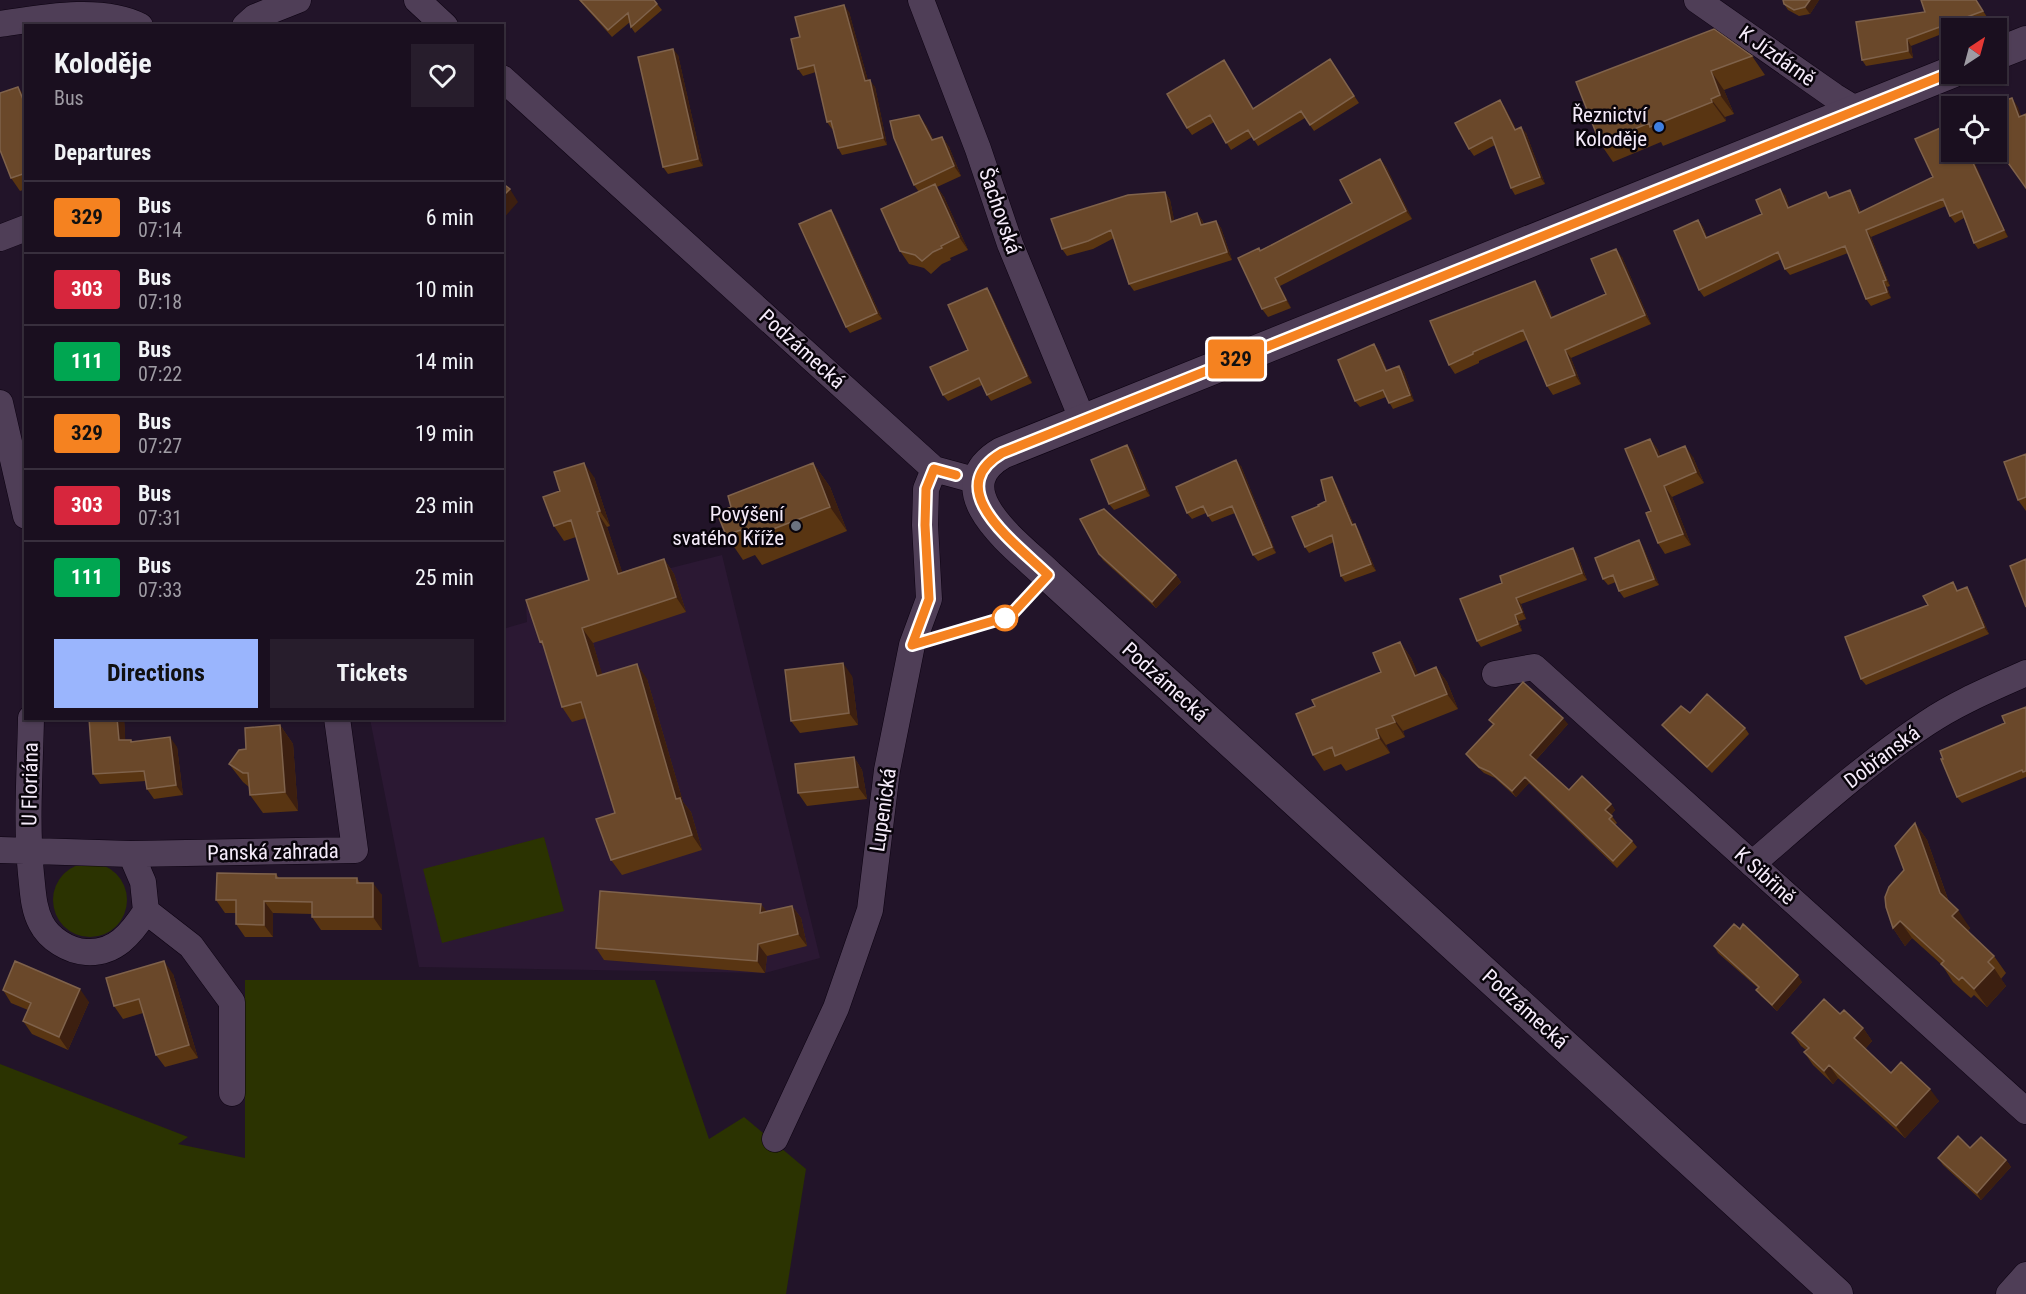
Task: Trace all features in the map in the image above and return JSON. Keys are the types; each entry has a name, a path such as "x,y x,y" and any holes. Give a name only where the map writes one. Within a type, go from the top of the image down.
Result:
{"street":[{"path":"247,24 255,17 298,0"},
{"path":"417,0 443,24"},
{"name":"Šachovská","path":"921,0 978,149 1010,244 1083,421"},
{"name":"K Jízdárně","path":"1697,0 1857,110"},
{"path":"0,24 50,16 94,15 132,24"},
{"path":"2007,50 2026,42"},
{"path":"978,481 985,468 1002,453 1941,76"},
{"name":"Podzámecká","path":"504,80 934,469 978,481 979,500 985,510 996,524 1048,575 1837,1294"},
{"path":"0,238 24,229"},
{"path":"0,403 24,507"},
{"name":"Lupenická","path":"775,1139 836,1008 870,910 887,770 912,645 929,599 925,525 926,489 934,469"},
{"name":"K Sibřině","path":"1495,674 1534,667 2026,1111"},
{"name":"Dobřanská","path":"1752,864 1860,772 1929,722 1987,690 2026,673"},
{"name":"U Floriána","path":"29,850 31,720"},
{"name":"Panská zahrada","path":"0,850 131,854 355,850 338,720"},
{"path":"29,850 34,904 42,926 57,941 76,951 97,953 116,946 132,932 146,911 143,882 131,854"},
{"path":"146,911 191,946 232,1002 232,1093"},
{"path":"2009,1294 2026,1275"}],"shaded area":[{"path":"722,555 820,958 765,973 419,967 370,720 504,720 504,629 527,622 526,605"}],"green space":[{"path":"544,837 564,911 442,943 423,869"},
{"path":"90,863 111,869 121,879 127,900 121,921 111,931 90,937 69,931 59,921 53,900 59,879 69,869"},
{"path":"245,980 655,980 709,1139 744,1117 806,1169 786,1294 0,1294 0,1064 188,1137 178,1144 245,1158"}],"building":[{"path":"580,0 654,0 657,4 631,27 628,13 608,30"},
{"path":"1783,0 1810,0 1805,7 1794,10 1784,4"},
{"path":"1921,0 1976,0 1983,11 1964,18 1941,18 1941,26 1907,39 1908,51 1862,60 1856,22 1925,12"},
{"path":"844,5 865,81 870,80 883,138 838,148 831,121 827,122 814,65 798,69 791,39 800,37 795,17"},
{"path":"1714,29 1752,56 1711,71 1720,95 1711,99 1712,102 1650,127 1649,123 1600,143 1576,82"},
{"path":"673,49 698,159 663,167 638,57"},
{"path":"1330,59 1354,96 1310,125 1301,111 1254,140 1248,130 1226,143 1210,115 1187,128 1167,94 1224,60 1253,109"},
{"path":"18,87 24,102 24,174 11,178 0,150 0,93"},
{"path":"2012,98 2019,117 2026,114 2026,188 2007,161 2007,100"},
{"path":"1500,100 1515,130 1521,127 1540,177 1511,188 1492,137 1469,149 1455,123"},
{"path":"919,115 932,140 942,137 954,166 914,185 894,138 890,121"},
{"path":"1941,128 1941,162 1973,162 2004,230 1974,243 1962,211 1950,216 1943,199 1866,230 1886,280 1883,281 1887,292 1866,299 1845,246 1785,269 1778,252 1699,290 1674,231 1698,220 1706,238 1762,214 1756,200 1780,189 1788,208 1826,192 1829,198 1850,190 1859,213 1933,177 1915,139"},
{"path":"1380,159 1406,211 1275,278 1286,300 1262,309 1238,258 1259,248 1260,251 1352,203 1340,180"},
{"path":"504,184 510,189 504,195"},
{"path":"935,184 959,237 941,246 942,248 922,261 915,255 900,251 881,209"},
{"path":"1165,192 1171,222 1197,213 1201,225 1216,221 1227,252 1129,284 1111,230 1088,241 1062,249 1051,219 1128,195"},
{"path":"831,210 877,313 846,327 799,224"},
{"path":"1616,249 1645,315 1565,350 1575,375 1547,386 1523,330 1449,365 1430,321 1535,281 1551,318 1606,294 1591,259"},
{"path":"987,288 1027,376 987,395 979,378 943,395 930,367 968,350 948,305"},
{"path":"1374,344 1386,371 1399,366 1410,395 1389,403 1383,390 1355,401 1338,360"},
{"path":"1650,439 1658,457 1685,446 1696,472 1664,486 1683,534 1658,543 1646,513 1651,511 1625,449"},
{"path":"1127,445 1145,489 1109,504 1091,460"},
{"path":"2026,454 2026,497 2018,500 2004,462"},
{"path":"1236,460 1272,547 1253,555 1232,506 1208,516 1203,506 1187,513 1176,487"},
{"path":"584,463 600,511 597,512 618,574 664,559 676,597 582,628 597,676 637,664 676,799 680,798 692,835 611,860 596,819 615,813 581,702 562,707 542,641 540,642 526,600 589,580 571,520 554,526 543,497 560,491 554,472"},
{"path":"813,463 830,507 745,540 741,530 726,535 717,513 731,507 728,496"},
{"path":"1332,477 1371,564 1341,576 1332,535 1305,547 1292,517 1326,501 1321,480"},
{"path":"1104,509 1176,575 1152,602 1099,554 1080,519"},
{"path":"1639,540 1654,579 1619,591 1613,575 1603,579 1595,558"},
{"path":"1573,548 1582,573 1516,598 1522,612 1515,615 1518,624 1477,641 1460,599 1502,583 1500,576"},
{"path":"2026,559 2026,607 2010,566"},
{"path":"1953,582 1957,591 1967,587 1984,627 1861,679 1845,637 1928,605 1923,596"},
{"path":"1400,642 1415,676 1436,667 1447,694 1392,716 1395,722 1376,729 1379,738 1335,756 1332,747 1313,755 1296,714 1315,706 1312,700 1381,672 1373,653"},
{"path":"843,663 849,713 791,721 785,670"},
{"path":"1523,682 1563,718 1530,755 1569,790 1582,776 1611,804 1605,810 1612,816 1609,819 1632,841 1613,861 1525,777 1512,791 1490,772 1479,767 1466,754 1494,724 1489,720"},
{"path":"1707,694 1745,728 1707,767 1662,725 1681,706 1690,713"},
{"path":"2026,707 2026,771 2022,770 1957,797 1941,759 1943,759 1940,751 2005,723 2002,716"},
{"path":"89,720 117,720 119,740 131,740 131,742 170,737 176,785 147,789 144,771 93,774"},
{"path":"280,725 285,792 250,795 248,773 243,773 229,764 239,750 246,749 245,728"},
{"path":"854,757 858,787 798,793 795,764"},
{"path":"1915,823 1940,893 1958,910 1952,916 1994,956 1988,962 1994,968 1974,989 1962,977 1959,980 1941,964 1944,961 1900,921 1893,928 1885,897 1889,887 1904,870 1895,846"},
{"path":"217,873 276,874 276,878 357,878 357,883 373,883 373,917 312,917 312,902 264,901 264,925 236,924 236,900 216,900"},
{"path":"600,891 761,904 760,913 792,906 798,934 758,944 757,961 596,948"},
{"path":"1734,924 1740,929 1743,924 1798,975 1772,1005 1756,990 1759,987 1714,946"},
{"path":"15,961 80,989 59,1037 23,1021 31,1003 3,990"},
{"path":"164,961 189,1045 156,1055 139,999 114,1006 106,978"},
{"path":"1824,999 1840,1014 1844,1010 1863,1028 1854,1038 1891,1073 1901,1062 1930,1089 1896,1126 1829,1065 1824,1071 1804,1052 1809,1048 1792,1033"},
{"path":"1958,1136 1970,1148 1981,1137 2006,1160 1977,1193 1938,1158"}],"bus line":[{"name":"329","path":"956,475 934,469 926,489 925,525 929,599 912,645 1010,616 1048,575 996,524 979,500 978,481 981,474 994,458 1002,453 1941,76"}],"place":[{"name":"Řeznictví Koloděje","path":"1659,127"},
{"name":"Povýšení svatého Kříže","path":"796,526"}]}
